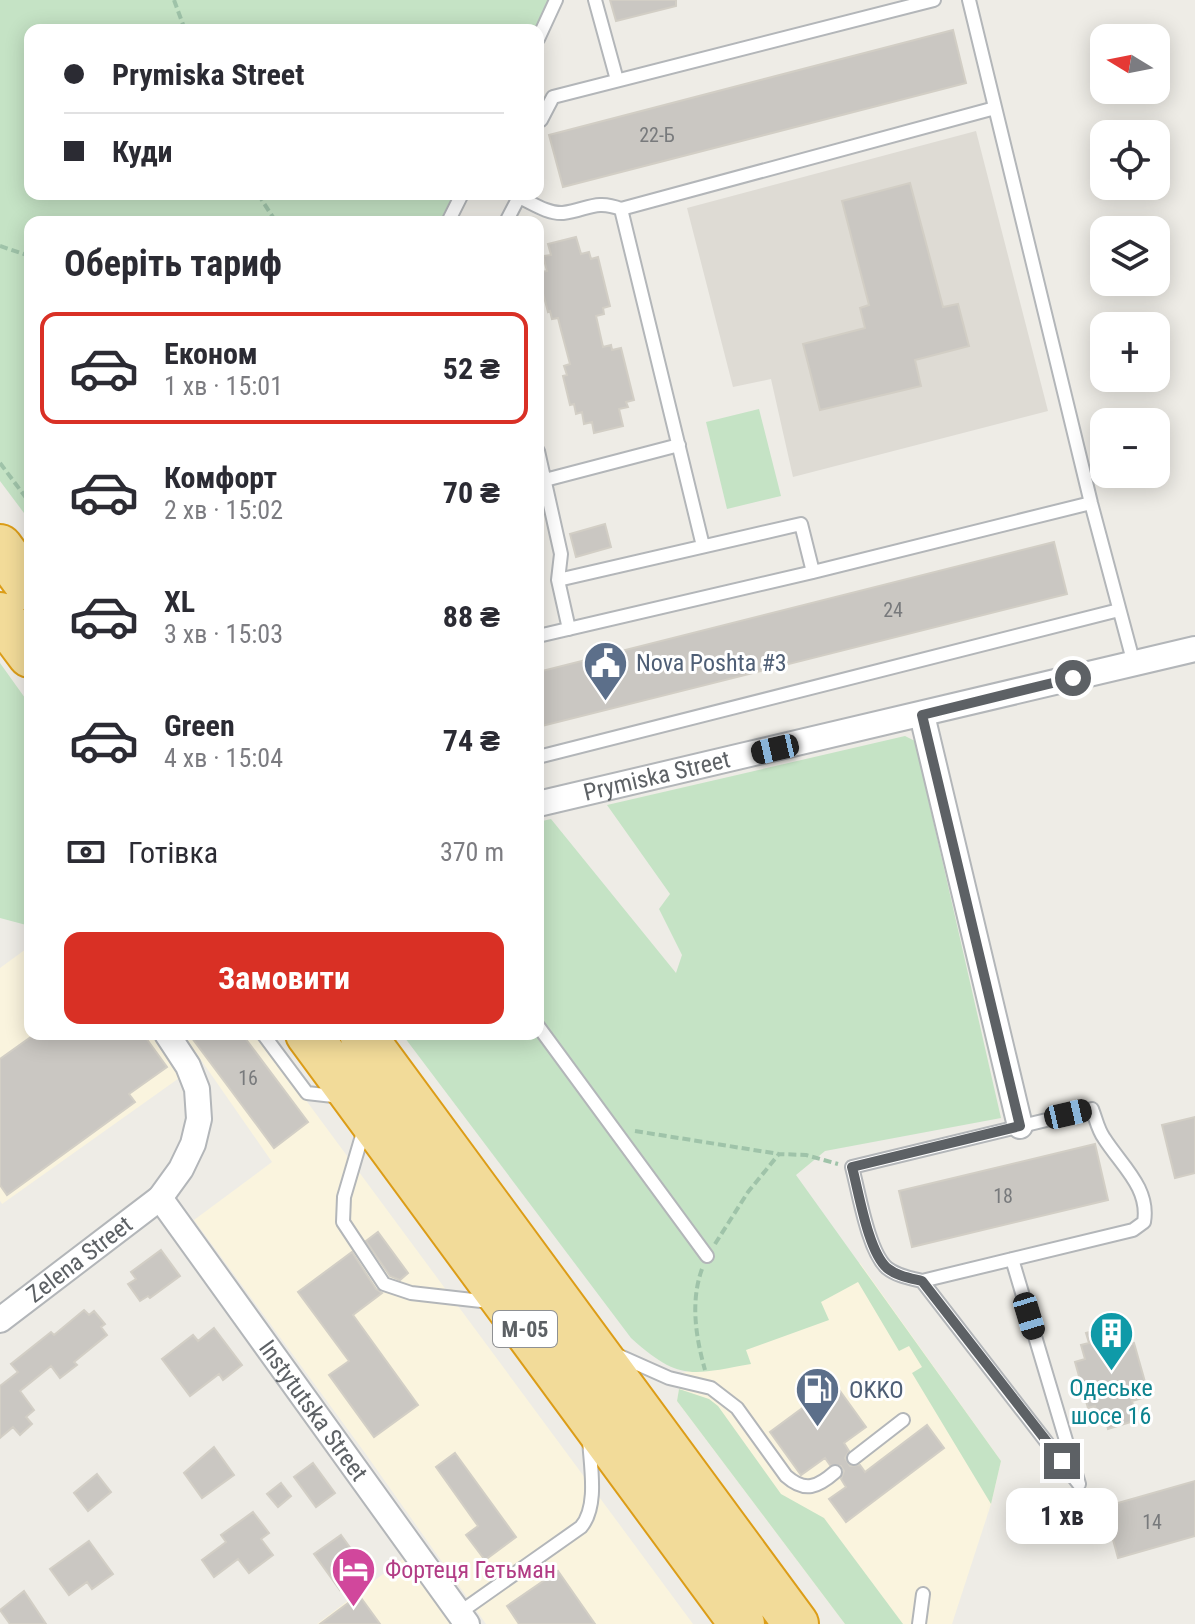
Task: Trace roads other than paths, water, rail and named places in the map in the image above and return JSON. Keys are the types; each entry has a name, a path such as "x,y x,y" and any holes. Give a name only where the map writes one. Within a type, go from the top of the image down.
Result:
{"highway":[{"path":"0,547 8,611 24,643"},
{"name":"М-05","path":"312,1040 742,1624"},
{"name":"М-05","path":"366,1040 796,1624"}],"street":[{"name":"Prymiska Street","path":"544,803 1195,649"},
{"path":"922,715 1020,1126"},
{"name":"Zelena Street","path":"0,1320 160,1198 181,1169 193,1144 199,1119 197,1089 188,1066 171,1040"},
{"name":"Instytutska Street","path":"160,1198 463,1618"}],"lane":[{"path":"544,26 556,0"},
{"path":"595,0 617,80"},
{"path":"544,114 553,97 934,0"},
{"path":"969,0 1091,503 1134,664"},
{"path":"529,200 551,212 561,213 595,204 608,204 621,209 995,108"},
{"path":"621,209 703,546"},
{"path":"545,480 679,445"},
{"path":"544,476 561,554 558,580 569,629"},
{"path":"544,635 1091,503"},
{"path":"558,580 801,524 813,572"},
{"path":"544,755 1119,610"},
{"path":"544,1034 707,1256"},
{"path":"267,1040 307,1093 361,1106 344,1197 343,1222 384,1284 411,1293 506,1304"},
{"path":"1092,1109 1101,1135 1143,1193 1147,1207 1144,1222 1133,1230 922,1281 901,1276 886,1267 875,1252 852,1167 1020,1126 1092,1109"},
{"path":"922,1281 1079,1484 1012,1259"},
{"path":"587,1340 669,1378 711,1388 737,1408 794,1484 805,1488 816,1487 835,1472"},
{"path":"463,1618 588,1519 591,1507 589,1415"},
{"path":"854,1458 903,1420"},
{"path":"919,1624 923,1594"}],"place":[{"name":"Nova Poshta #3","path":"605,702"},
{"name":"Одеське шосе 16","path":"1111,1373"},
{"name":"OKKO","path":"818,1429"},
{"name":"Фортеця Гетьман","path":"354,1609"}]}
